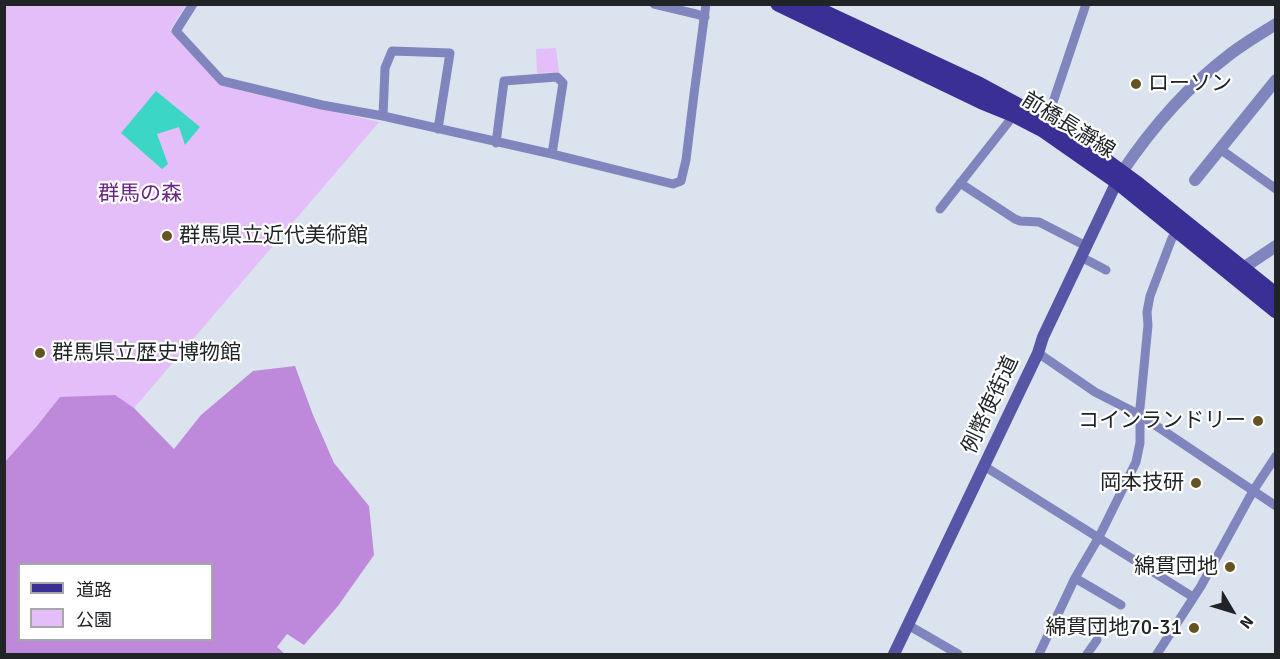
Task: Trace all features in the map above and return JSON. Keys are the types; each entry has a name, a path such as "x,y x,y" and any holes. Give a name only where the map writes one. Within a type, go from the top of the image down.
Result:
{"main road":[{"name":"前橋長瀞線","path":"778,4 1043,130 1119,177 1243,268 1275,296"},
{"name":"前橋長瀞線","path":"807,4 979,84 1064,130 1179,233 1275,311"},
{"name":"例幣使街道","path":"894,654 1038,353 1043,337 1119,177"}],"street":[{"path":"193,4 176,31 222,81 673,183 681,181 686,160 706,4"},
{"path":"654,4 705,17"},
{"path":"1047,120 1086,4"},
{"path":"1119,177 1164,117 1192,88 1229,55 1275,24"},
{"path":"383,116 385,68 392,51 450,53 438,129"},
{"path":"496,143 504,81 557,77 563,83 552,154"},
{"path":"1195,180 1275,80"},
{"path":"940,209 1014,115"},
{"path":"1220,149 1275,189"},
{"path":"960,183 1015,219 1039,222 1084,252 1106,270"},
{"path":"1039,654 1075,578 1099,537 1136,462 1140,443 1140,415 1148,325 1146,312 1172,238 1179,233"},
{"path":"1243,268 1275,246"},
{"path":"1038,353 1095,392 1140,415 1275,506"},
{"path":"1157,654 1275,456"},
{"path":"984,466 1193,597"},
{"path":"1075,578 1121,604"},
{"path":"908,625 958,654"},
{"path":"1087,654 1097,640"}],"green space":[{"name":"群馬の森","path":"5,5 186,5 170,30 220,85 379,122 134,408 5,551"},
{"path":"556,48 559,72 537,73 536,49"}],"shaded area":[{"path":"156,91 200,127 185,145 179,127 157,134 168,164 162,169 121,133"},
{"path":"295,366 334,463 369,506 374,555 338,606 304,645 287,634 277,647 285,654 5,654 5,462 60,397 115,395 134,408 174,449 201,415 253,371"}],"place":[{"name":"ローソン","path":"1136,84"},
{"name":"群馬県立近代美術館","path":"167,236"},
{"name":"群馬県立歴史博物館","path":"40,353"},
{"name":"コインランドリー","path":"1258,421"},
{"name":"岡本技研","path":"1196,483"},
{"name":"綿貫団地","path":"1230,567"},
{"name":"綿貫団地70-31","path":"1194,628"}]}
